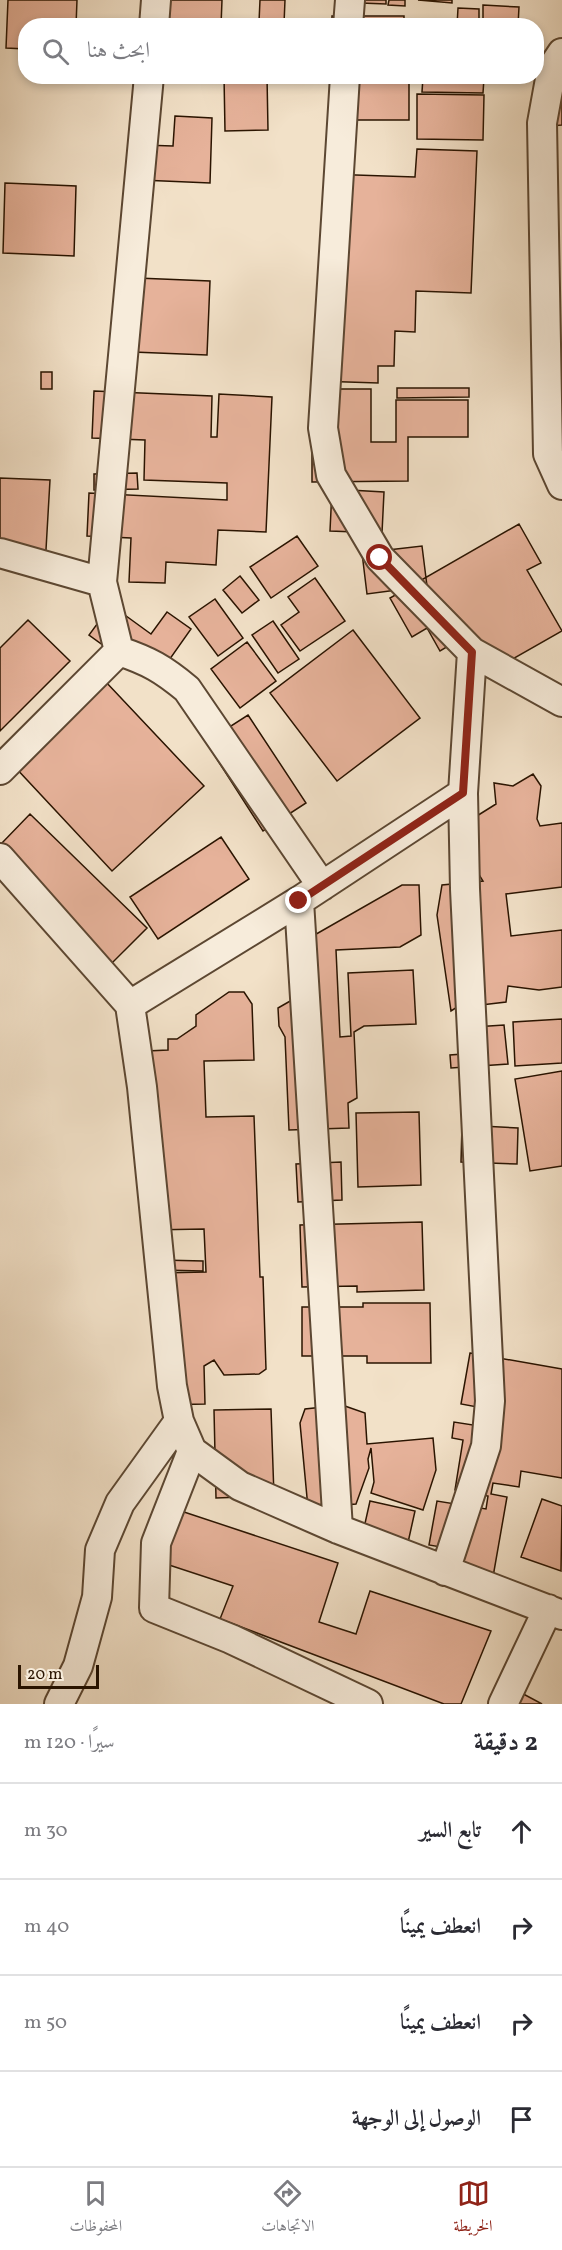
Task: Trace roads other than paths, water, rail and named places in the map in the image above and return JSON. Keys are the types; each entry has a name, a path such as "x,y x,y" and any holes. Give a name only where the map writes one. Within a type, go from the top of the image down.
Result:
{"street":[{"path":"155,18 156,0"},
{"path":"349,18 350,0"},
{"path":"562,54 552,68 542,123 548,454 562,485"},
{"path":"119,651 102,582 148,84"},
{"path":"344,84 323,428 331,475 380,558 472,652 562,702"},
{"path":"0,553 102,582"},
{"path":"0,770 119,651"},
{"path":"119,651 164,670 187,689 311,894 338,1529"},
{"path":"445,1570 486,1446 490,1401 465,901 463,793 472,652"},
{"path":"130,1005 311,894 463,793"},
{"path":"0,858 130,1005 142,1087 172,1386 179,1421 192,1451 240,1486 338,1529 555,1612 503,1704"},
{"path":"59,1704 78,1666 97,1597 100,1550 116,1512 120,1503 179,1421"},
{"path":"192,1451 156,1543 154,1608 231,1640 369,1704"}]}
